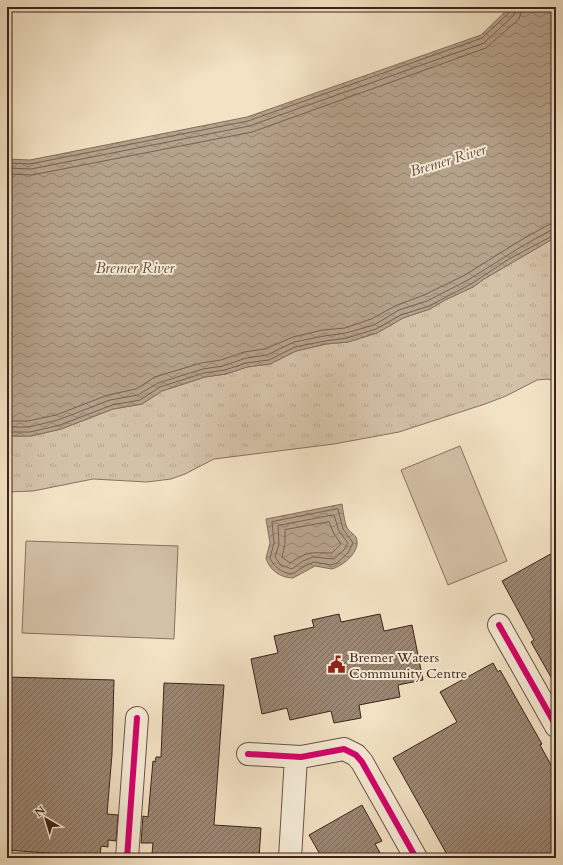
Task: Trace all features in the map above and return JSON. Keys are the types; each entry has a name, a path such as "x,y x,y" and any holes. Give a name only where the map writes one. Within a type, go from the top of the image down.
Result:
{"street":[{"path":"499,625 556,726"},
{"path":"127,858 137,718"},
{"path":"248,754 296,757 339,749 348,750 356,755 362,762 416,858"},
{"path":"290,858 296,757"}],"green space":[{"path":"556,237 556,381 547,379 537,380 506,396 485,404 399,432 334,444 214,459 185,474 171,479 147,482 93,479 33,491 7,492 7,436 31,436 61,429 113,409 142,404 162,391 205,377 226,374 247,367 270,364 296,351 326,344 348,342 377,333 403,318 430,309 473,287"},
{"path":"460,446 507,561 448,585 401,470"},
{"path":"26,541 178,546 174,639 22,633"}],"water":[{"name":"Bremer River","path":"510,7 556,7 556,237 473,287 430,309 403,318 377,333 348,342 326,344 296,351 270,364 247,367 226,374 205,377 162,391 142,404 113,409 61,429 31,436 7,436 7,159 30,160 247,117 481,35"},
{"path":"342,504 346,525 356,537 357,542 354,552 346,561 332,569 315,566 293,578 284,577 273,570 266,558 270,543 266,519"}],"building":[{"path":"556,551 556,686 531,642 534,640 502,581"},
{"name":"Bremer Waters Community Centre","path":"339,614 341,622 380,614 384,631 412,625 423,680 398,685 400,697 359,705 361,718 334,723 331,711 290,720 287,708 262,714 251,659 278,653 274,636 314,627 312,620"},
{"path":"493,663 498,672 500,670 542,744 540,745 556,774 556,858 449,858 393,758 457,722 440,692"},
{"path":"7,677 114,680 112,754 107,814 118,815 116,841 108,840 108,847 101,846 100,857 7,850"},
{"path":"164,683 224,685 214,825 261,828 259,858 205,858 152,854 153,843 141,843 143,816 148,817 153,761 155,762 156,757 161,757"},
{"path":"362,805 382,841 375,844 383,858 322,858 309,835"}],"cycle path":[{"path":"499,625 556,726"},
{"path":"127,858 137,718"},
{"path":"248,754 301,757 344,749 356,755 362,762 416,858"}],"place":[{"name":"Bremer Waters Community Centre","path":"336,665"}]}
